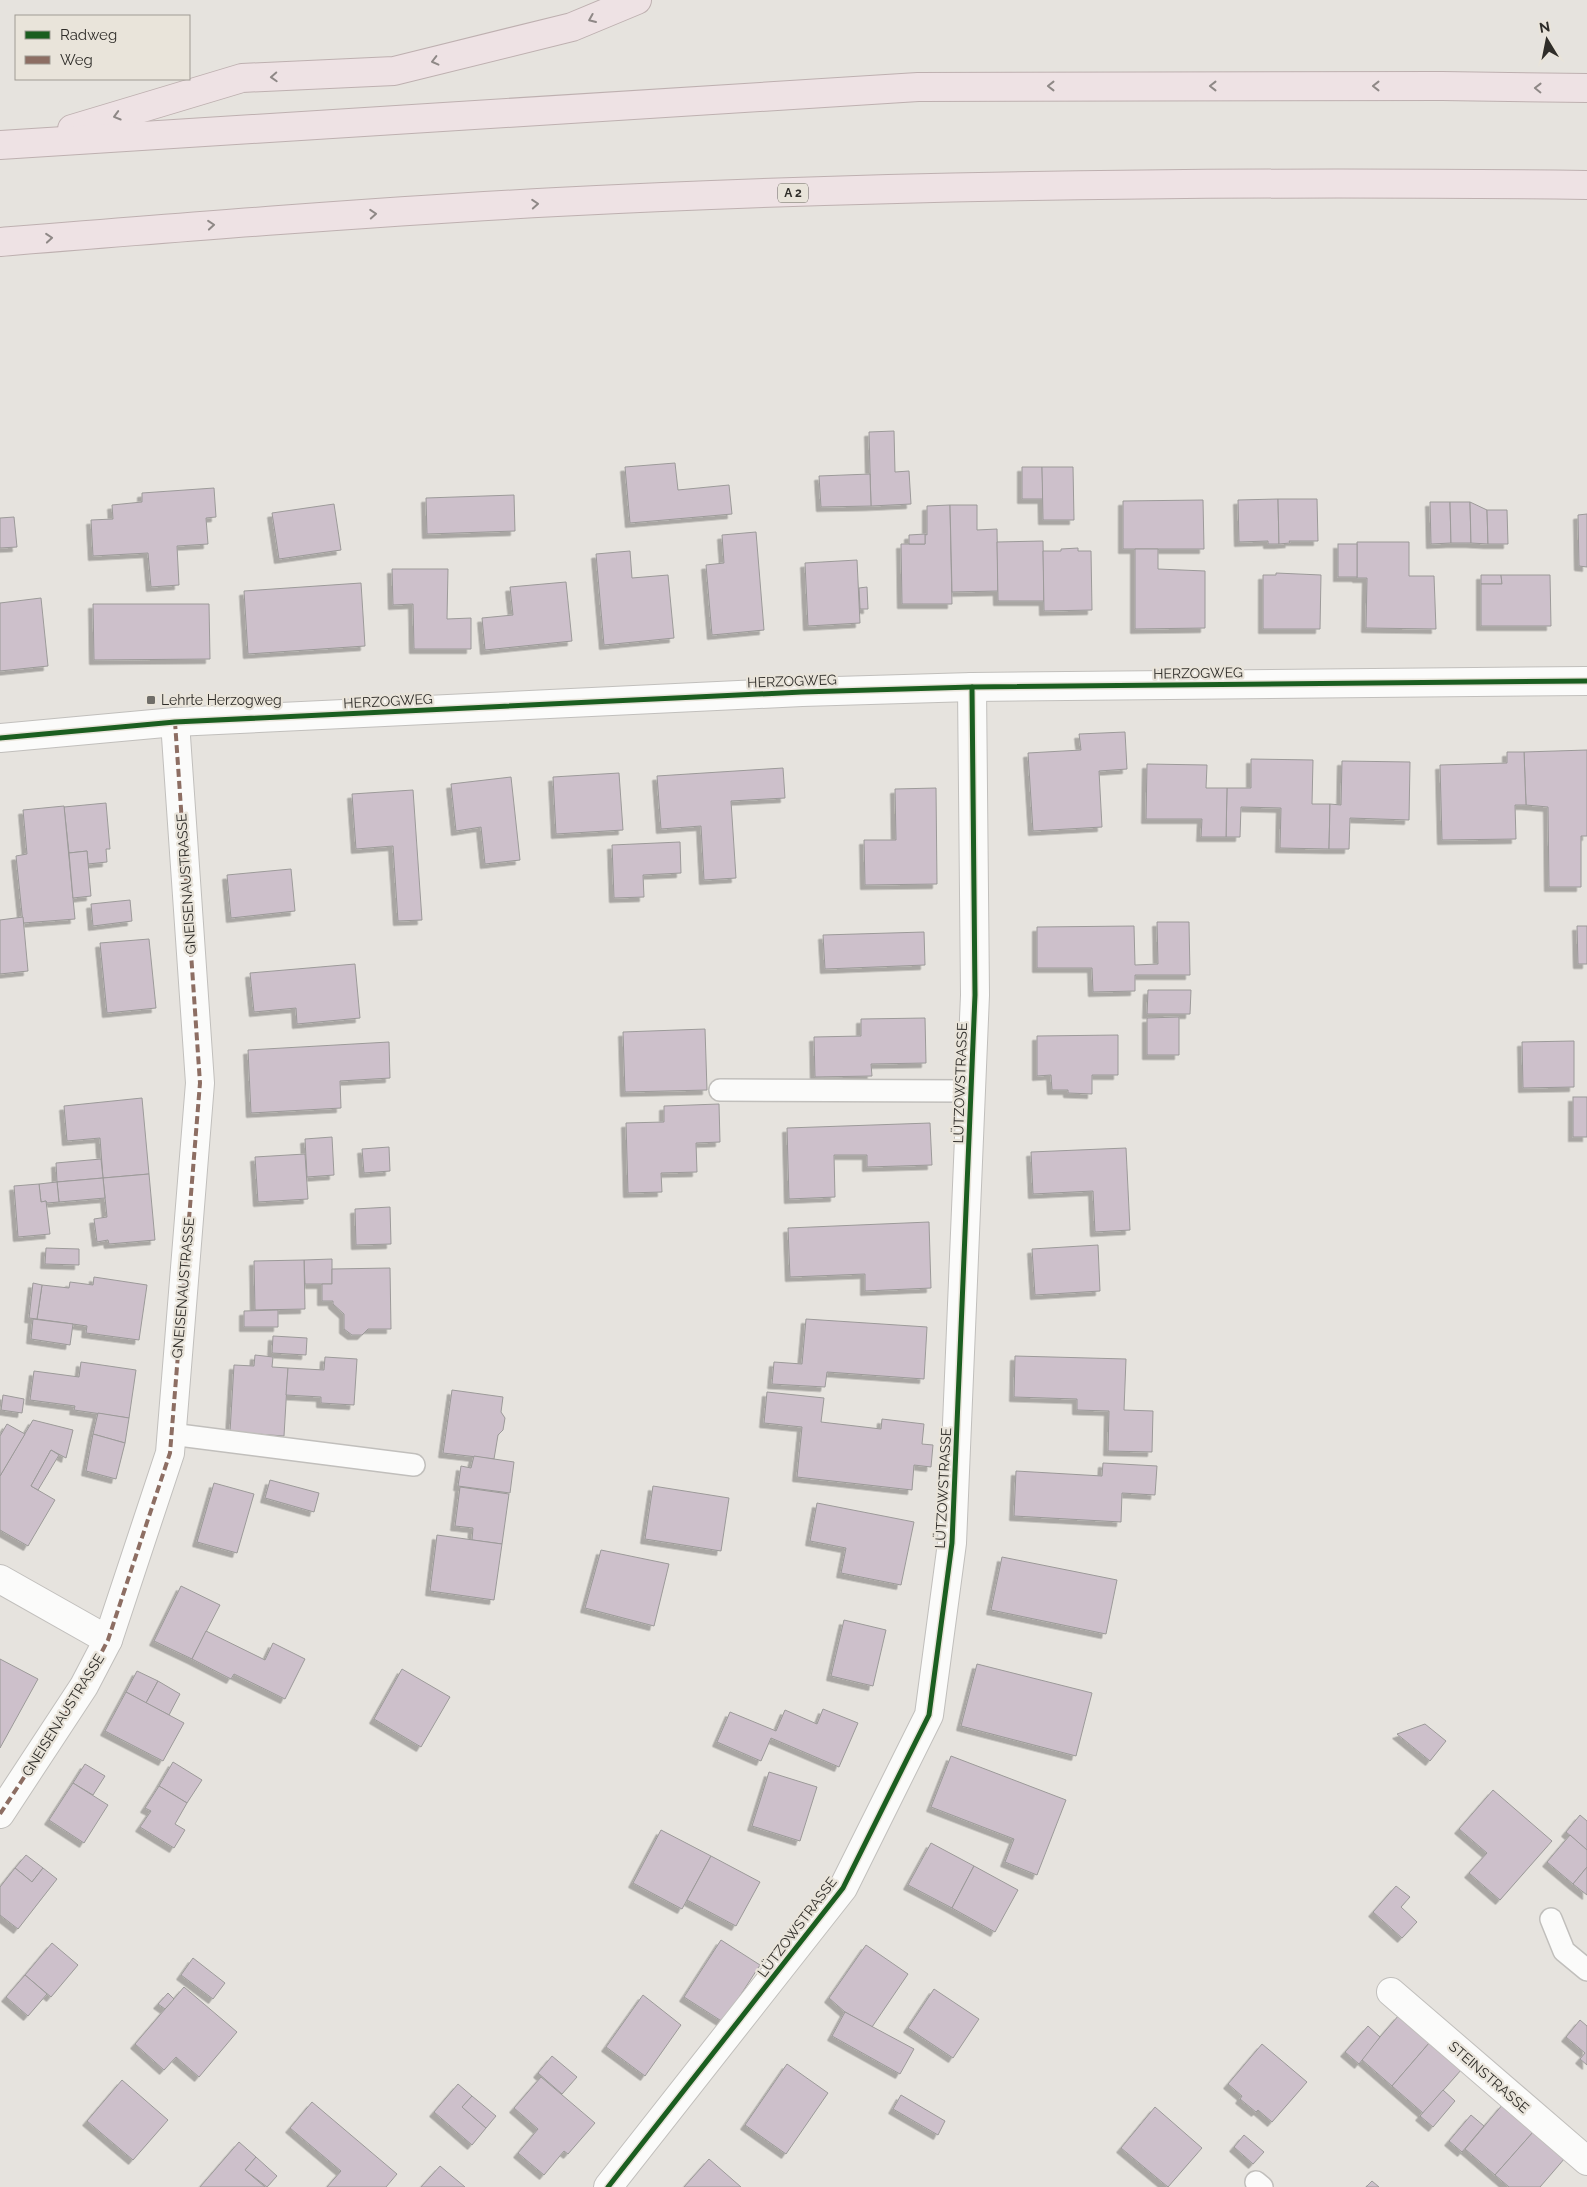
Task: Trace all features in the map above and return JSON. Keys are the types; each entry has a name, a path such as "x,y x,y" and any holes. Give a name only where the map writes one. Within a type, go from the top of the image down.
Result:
{"highway":[{"path":"13,144 242,78 394,70 572,28 637,0"},
{"path":"13,144 918,86 1587,88"},
{"name":"A 2","path":"0,242 258,221 540,203 930,188 1401,183 1587,185"}],"street":[{"name":"HERZOGWEG","path":"0,738 175,722 802,692 972,687 1587,681"},
{"name":"LÜTZOWSTRASSE","path":"608,2187 843,1888 929,1715 952,1543 971,1091 975,995 972,687"},
{"name":"GNEISENAUSTRASSE","path":"0,1814 84,1686 108,1640 170,1453 200,1083 175,722"},
{"path":"0,1579 108,1640"},
{"name":"STEINSTRASSE","path":"1391,1992 1587,2161"}],"lane":[{"path":"720,1090 971,1091"},
{"path":"171,1434 414,1465"},
{"path":"1551,1919 1564,1951 1587,1970"}],"building":[{"path":"894,431 895,472 909,471 911,504 871,506 869,432"},
{"path":"675,463 678,490 729,485 732,514 630,523 625,467"},
{"path":"1022,467 1042,467 1043,499 1022,499"},
{"path":"1042,467 1073,467 1074,520 1043,520"},
{"path":"870,474 871,506 821,507 819,476"},
{"path":"214,488 216,517 206,518 208,544 177,546 179,585 151,587 148,553 93,556 91,520 113,519 112,505 142,502 142,493"},
{"path":"514,495 515,531 427,534 426,498"},
{"path":"1278,499 1279,544 1268,544 1268,541 1239,542 1238,500"},
{"path":"1278,499 1317,499 1318,541 1289,541 1290,543 1279,544"},
{"path":"1203,500 1204,549 1123,549 1123,501"},
{"path":"1430,502 1450,502 1451,543 1431,544"},
{"path":"1450,502 1470,502 1471,543 1451,543"},
{"path":"1470,502 1487,510 1488,544 1471,543"},
{"path":"334,504 341,550 279,559 272,513"},
{"path":"950,505 952,604 902,604 901,544 925,544 925,534 927,535 927,506"},
{"path":"950,505 977,505 977,530 997,529 998,591 952,592"},
{"path":"1487,510 1507,510 1508,544 1488,544"},
{"path":"1587,514 1587,567 1579,566 1578,515"},
{"path":"14,517 17,547 0,548 0,518"},
{"path":"756,532 764,630 712,635 706,565 724,563 722,535"},
{"path":"925,534 925,544 909,544 909,535"},
{"path":"1043,541 1044,601 998,601 997,542"},
{"path":"1357,542 1409,542 1409,576 1434,576 1436,629 1366,628 1367,578 1357,578"},
{"path":"1338,544 1357,544 1357,577 1338,577"},
{"path":"1078,548 1078,551 1091,551 1092,610 1044,611 1043,551 1061,551 1061,549"},
{"path":"1135,549 1158,549 1158,569 1205,571 1205,628 1135,629"},
{"path":"630,551 632,578 668,575 674,638 604,645 596,554"},
{"path":"857,560 860,623 808,626 805,563"},
{"path":"392,569 448,569 447,619 471,618 471,649 414,649 413,604 393,605"},
{"path":"1276,573 1321,575 1320,629 1263,629 1263,575 1276,575"},
{"path":"1481,575 1501,575 1502,584 1481,584"},
{"path":"1501,575 1550,575 1551,626 1481,626 1481,584 1502,584"},
{"path":"566,582 572,641 485,650 482,618 513,615 510,587"},
{"path":"361,583 365,646 248,654 244,591"},
{"path":"867,587 868,609 860,609 859,588"},
{"path":"41,598 48,666 0,671 0,603"},
{"path":"93,604 209,604 210,659 94,660"},
{"path":"1125,732 1127,769 1099,771 1102,827 1033,831 1028,753 1081,750 1079,734"},
{"path":"1587,750 1587,836 1581,836 1581,887 1549,887 1548,807 1526,805 1524,752"},
{"path":"1507,752 1524,752 1526,805 1515,805 1516,839 1442,840 1440,765 1507,763"},
{"path":"1251,759 1313,760 1312,804 1330,804 1329,849 1280,848 1281,808 1241,807 1240,837 1226,837 1227,788 1251,788"},
{"path":"1342,761 1410,762 1409,820 1350,818 1349,849 1329,849 1330,804 1341,805"},
{"path":"1147,764 1207,765 1206,788 1227,788 1226,837 1201,837 1202,819 1146,819"},
{"path":"783,768 785,798 731,801 736,878 704,880 701,826 661,829 657,776"},
{"path":"619,773 623,830 556,834 553,777"},
{"path":"511,777 520,860 485,864 481,827 456,831 451,784"},
{"path":"936,788 937,884 865,885 864,840 896,840 895,789"},
{"path":"413,790 422,920 398,921 393,846 356,849 352,794"},
{"path":"106,803 110,849 106,849 107,862 88,864 87,851 69,853 64,807"},
{"path":"64,806 75,919 23,923 16,856 27,854 23,810"},
{"path":"680,842 681,873 643,875 644,897 614,898 612,845"},
{"path":"87,851 91,896 73,898 69,853"},
{"path":"291,869 295,911 231,918 227,875"},
{"path":"130,900 132,921 93,926 91,904"},
{"path":"23,917 28,971 0,974 0,920"},
{"path":"1157,922 1189,922 1190,975 1135,975 1135,991 1093,992 1092,968 1037,968 1037,927 1134,926 1135,965 1158,964"},
{"path":"1577,926 1587,926 1587,964 1578,964"},
{"path":"924,932 925,965 825,969 823,935"},
{"path":"149,939 156,1008 107,1013 100,943"},
{"path":"355,964 360,1018 297,1024 296,1008 254,1012 250,973"},
{"path":"1148,990 1191,990 1190,1014 1147,1014"},
{"path":"1179,1017 1179,1055 1147,1055 1147,1018"},
{"path":"925,1018 926,1063 871,1064 872,1076 815,1077 814,1037 861,1036 861,1019"},
{"path":"705,1029 707,1090 625,1092 623,1032"},
{"path":"1118,1035 1118,1075 1092,1075 1092,1094 1068,1093 1068,1090 1052,1090 1051,1075 1037,1076 1037,1036"},
{"path":"1574,1041 1574,1087 1523,1088 1522,1042"},
{"path":"389,1042 390,1078 340,1081 341,1108 251,1113 248,1050"},
{"path":"1573,1097 1587,1097 1587,1137 1573,1137"},
{"path":"142,1098 149,1174 103,1178 100,1138 67,1141 64,1106"},
{"path":"719,1104 720,1142 696,1143 697,1172 661,1173 662,1192 628,1193 626,1123 664,1122 664,1106"},
{"path":"930,1123 932,1165 867,1167 867,1155 834,1155 835,1197 789,1199 787,1128"},
{"path":"332,1137 334,1175 307,1177 305,1139"},
{"path":"389,1147 390,1171 364,1173 362,1149"},
{"path":"1126,1148 1130,1230 1095,1232 1093,1191 1033,1194 1031,1152"},
{"path":"305,1154 308,1199 258,1202 255,1157"},
{"path":"101,1159 103,1178 57,1182 56,1163"},
{"path":"149,1174 155,1240 109,1244 108,1240 97,1242 94,1219 107,1217 103,1178"},
{"path":"103,1178 105,1198 59,1202 57,1182"},
{"path":"57,1182 59,1202 41,1202 39,1184"},
{"path":"39,1184 41,1202 46,1201 50,1234 18,1237 14,1186"},
{"path":"390,1207 391,1244 356,1245 355,1209"},
{"path":"929,1222 931,1288 865,1291 865,1274 790,1277 788,1228"},
{"path":"1098,1245 1100,1291 1035,1295 1032,1249"},
{"path":"46,1248 79,1249 79,1265 45,1264"},
{"path":"332,1259 332,1284 305,1284 304,1260"},
{"path":"304,1260 305,1309 255,1310 254,1261"},
{"path":"390,1268 391,1329 368,1329 362,1335 352,1335 344,1329 344,1314 333,1304 333,1301 322,1301 322,1284 332,1284 332,1269"},
{"path":"94,1277 147,1285 139,1340 86,1333 87,1326 37,1319 42,1285 69,1288 70,1282 93,1285"},
{"path":"33,1283 42,1285 37,1319 29,1318"},
{"path":"278,1310 278,1327 244,1327 244,1311"},
{"path":"33,1319 73,1324 70,1345 31,1339"},
{"path":"806,1319 927,1327 924,1379 827,1372 825,1387 772,1384 774,1362 802,1364"},
{"path":"273,1336 307,1338 306,1355 272,1353"},
{"path":"255,1355 273,1357 272,1367 288,1368 284,1436 230,1432 234,1365 254,1366"},
{"path":"1015,1356 1126,1359 1124,1410 1153,1411 1152,1452 1108,1451 1109,1411 1077,1410 1077,1399 1014,1397"},
{"path":"325,1357 357,1359 354,1405 321,1403 321,1397 286,1395 288,1368 324,1370"},
{"path":"81,1362 136,1370 129,1418 74,1410 75,1406 30,1400 34,1371 79,1377"},
{"path":"452,1390 503,1397 501,1412 505,1418 503,1430 498,1435 494,1459 443,1453"},
{"path":"767,1392 824,1398 821,1422 881,1429 882,1419 924,1424 922,1444 933,1445 931,1467 914,1465 912,1490 797,1477 802,1427 764,1423"},
{"path":"3,1395 24,1399 22,1413 1,1410"},
{"path":"98,1413 129,1418 125,1443 93,1434"},
{"path":"33,1420 73,1430 66,1458 51,1450 31,1486 55,1500 28,1546 0,1530 0,1476"},
{"path":"7,1424 25,1434 0,1476 0,1436"},
{"path":"93,1434 125,1443 116,1479 86,1471"},
{"path":"51,1450 59,1455 38,1490 31,1486"},
{"path":"474,1456 514,1462 510,1493 458,1486 461,1466 471,1468"},
{"path":"1103,1463 1157,1466 1155,1495 1122,1493 1121,1522 1014,1516 1016,1471 1102,1476"},
{"path":"270,1480 319,1493 314,1512 265,1498"},
{"path":"214,1483 254,1494 237,1553 197,1542"},
{"path":"653,1486 729,1498 721,1551 645,1539"},
{"path":"460,1487 509,1494 502,1544 472,1540 473,1528 455,1526"},
{"path":"817,1503 914,1522 901,1585 841,1573 846,1548 810,1541"},
{"path":"437,1535 502,1544 494,1600 430,1591"},
{"path":"601,1550 669,1564 654,1626 585,1608"},
{"path":"1002,1557 1117,1580 1106,1634 991,1610"},
{"path":"181,1586 220,1605 192,1659 154,1641"},
{"path":"844,1620 886,1630 873,1686 831,1676"},
{"path":"206,1631 265,1660 273,1643 305,1659 285,1699 234,1674 231,1679 192,1659"},
{"path":"0,1659 38,1679 0,1748"},
{"path":"977,1664 1092,1693 1076,1756 961,1726"},
{"path":"402,1669 450,1697 421,1747 374,1719"},
{"path":"137,1671 158,1681 146,1703 126,1692"},
{"path":"158,1681 180,1694 169,1715 146,1703"},
{"path":"126,1692 184,1723 163,1761 105,1731"},
{"path":"823,1709 858,1723 839,1767 771,1738 761,1761 717,1742 730,1712 776,1731 785,1710 817,1724"},
{"path":"1425,1724 1446,1741 1430,1761 1397,1734"},
{"path":"951,1756 1066,1800 1037,1875 1005,1862 1014,1839 931,1807"},
{"path":"173,1762 202,1780 187,1803 159,1786"},
{"path":"85,1764 105,1776 93,1795 73,1783"},
{"path":"769,1772 817,1787 800,1841 752,1826"},
{"path":"73,1783 108,1805 84,1843 49,1820"},
{"path":"159,1786 187,1803 175,1824 185,1830 174,1848 140,1827 151,1811 145,1808"},
{"path":"1493,1790 1552,1841 1500,1900 1469,1873 1487,1853 1459,1829"},
{"path":"1580,1815 1587,1821 1587,1850 1566,1832"},
{"path":"661,1830 711,1856 682,1909 633,1883"},
{"path":"1570,1835 1587,1850 1587,1867 1573,1884 1547,1862"},
{"path":"931,1843 974,1866 952,1908 908,1885"},
{"path":"26,1855 43,1868 32,1882 15,1868"},
{"path":"711,1856 760,1882 736,1926 687,1900"},
{"path":"974,1866 1018,1890 995,1932 952,1908"},
{"path":"1587,1867 1587,1895 1573,1884"},
{"path":"15,1868 32,1882 43,1868 57,1879 18,1929 0,1915 0,1887"},
{"path":"1396,1886 1410,1897 1401,1907 1417,1922 1402,1938 1373,1912"},
{"path":"721,1940 760,1965 723,2022 684,1997"},
{"path":"52,1943 78,1965 51,1997 25,1975"},
{"path":"866,1945 908,1974 872,2027 845,2012 829,1998"},
{"path":"193,1958 225,1983 213,1999 181,1975"},
{"path":"25,1975 47,1994 28,2016 6,1997"},
{"path":"184,1987 237,2032 199,2077 176,2057 164,2070 135,2044"},
{"path":"934,1989 979,2019 953,2058 908,2028"},
{"path":"168,1993 174,1999 165,2009 158,2004"},
{"path":"643,1995 681,2025 645,2076 606,2047"},
{"path":"845,2012 914,2049 900,2074 832,2036"},
{"path":"1399,2015 1430,2042 1392,2086 1361,2059"},
{"path":"1580,2020 1587,2026 1587,2065 1580,2059 1585,2053 1566,2037"},
{"path":"1368,2026 1380,2037 1359,2064 1345,2052"},
{"path":"1430,2042 1462,2069 1423,2113 1392,2086"},
{"path":"1262,2044 1307,2082 1272,2122 1258,2110 1256,2112 1240,2099 1242,2096 1228,2084"},
{"path":"552,2056 577,2077 562,2094 538,2073"},
{"path":"787,2064 828,2093 786,2154 745,2125"},
{"path":"541,2077 595,2123 568,2154 564,2151 544,2175 518,2153 538,2129 514,2108"},
{"path":"122,2080 168,2120 133,2160 87,2121"},
{"path":"458,2084 472,2096 462,2107 486,2128 472,2145 434,2112"},
{"path":"1443,2090 1455,2101 1433,2127 1420,2116"},
{"path":"901,2095 945,2121 938,2135 893,2109"},
{"path":"472,2096 496,2116 486,2128 462,2107"},
{"path":"312,2102 397,2174 386,2187 327,2187 341,2171 290,2128"},
{"path":"1503,2104 1534,2131 1495,2175 1465,2149"},
{"path":"1155,2107 1202,2148 1168,2187 1121,2148"},
{"path":"1471,2115 1484,2126 1462,2152 1449,2141"},
{"path":"1534,2131 1565,2158 1540,2187 1509,2187 1495,2175"},
{"path":"1244,2135 1264,2152 1253,2164 1234,2147"},
{"path":"239,2142 256,2157 245,2170 265,2187 200,2187"},
{"path":"256,2157 277,2176 267,2187 245,2170"},
{"path":"709,2159 741,2187 684,2187"},
{"path":"440,2166 465,2187 421,2187"},
{"path":"1372,2181 1379,2187 1366,2187"}],"marked path":[{"path":"0,1814 84,1686 108,1640 170,1453 200,1083 175,722"}],"cycle path":[{"path":"0,738 175,722 802,692 972,687 1587,681"},
{"path":"608,2187 843,1888 929,1715 952,1543 975,995 972,687"}],"place":[{"name":"Lehrte Herzogweg","path":"151,700"}]}
